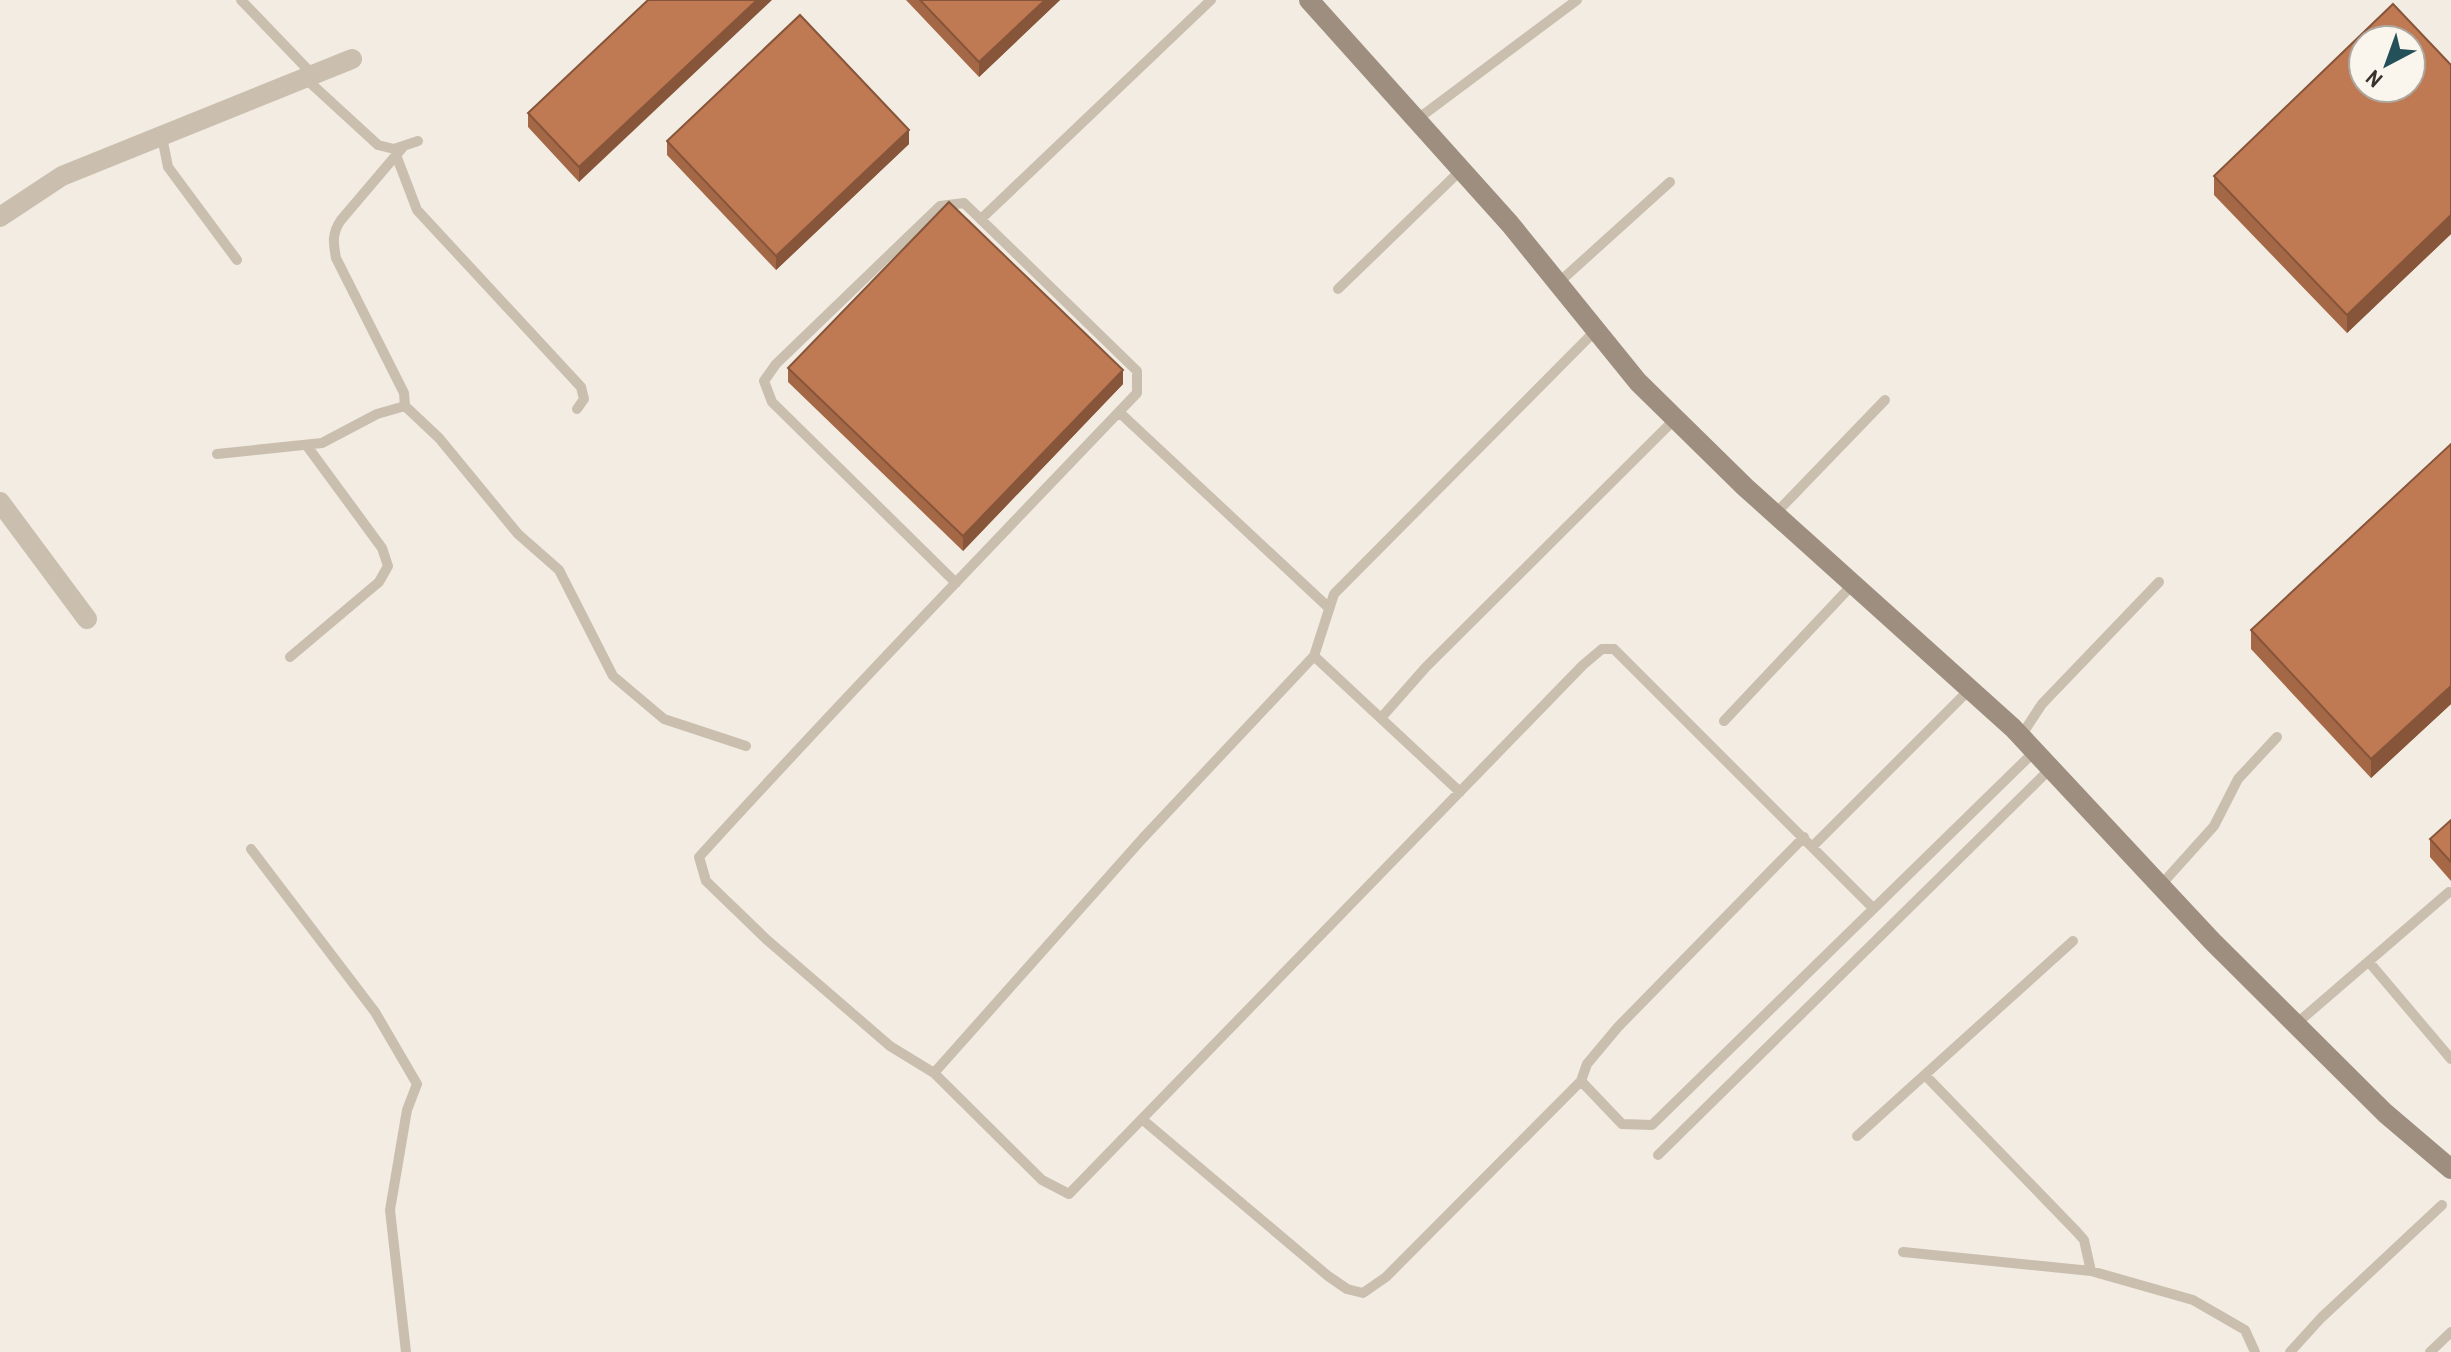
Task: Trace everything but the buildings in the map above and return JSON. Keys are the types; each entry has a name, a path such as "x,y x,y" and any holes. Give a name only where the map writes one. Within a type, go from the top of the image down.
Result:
{"street":[{"path":"1309,0 1510,224 1556,285 1638,382 1775,514 2028,744 2160,886 2296,1024 2385,1113 2451,1169"},
{"path":"0,217 62,176 352,59"},
{"path":"0,502 87,619"}],"lane":[{"path":"241,0 309,77 378,145 400,151"},
{"path":"981,219 1211,0"},
{"path":"1415,121 1577,0"},
{"path":"162,137 168,167 237,260"},
{"path":"418,141 400,151 341,220 334,230 333,241 336,258 404,393 405,406 439,438 518,534 559,570 570,587 598,652 613,676 664,719 746,746"},
{"path":"400,151 417,210 581,387 584,399 577,409"},
{"path":"1338,289 1461,170"},
{"path":"1556,285 1670,182"},
{"path":"956,583 772,402 764,381 776,364 940,206 964,203 1137,371 1137,393 699,857 706,881 766,939 890,1046 934,1073 1042,1180 1069,1194 1602,649 1614,649 1872,907"},
{"path":"934,1073 1143,838 1314,656 1334,594 1595,331"},
{"path":"1775,514 1885,400"},
{"path":"217,454 322,443 377,414 405,406"},
{"path":"1119,412 1329,608"},
{"path":"1381,718 1426,667 1675,419"},
{"path":"290,657 379,582 388,566 382,548 307,446"},
{"path":"1581,1081 1622,1124 1652,1125 1872,907 2028,744 2042,704 2159,582"},
{"path":"1724,721 1853,584"},
{"path":"1314,656 1460,792"},
{"path":"1813,846 1970,689"},
{"path":"2160,886 2214,826 2238,779 2277,737"},
{"path":"1658,1155 2051,768"},
{"path":"1143,1120 1328,1276 1347,1289 1363,1293 1386,1277 1581,1081 1587,1064 1618,1027 1804,837"},
{"path":"251,849 375,1012 417,1084 407,1110 390,1210 406,1352"},
{"path":"2296,1024 2449,892"},
{"path":"1857,1136 2073,941"},
{"path":"2369,962 2451,1059"},
{"path":"1925,1075 2084,1240 2091,1271"},
{"path":"2290,1352 2442,1205"},
{"path":"1903,1252 2091,1271 2193,1300 2245,1330 2255,1352"},
{"path":"2430,1352 2451,1332"},
{"path":"2302,1339 2303,1352"}]}
